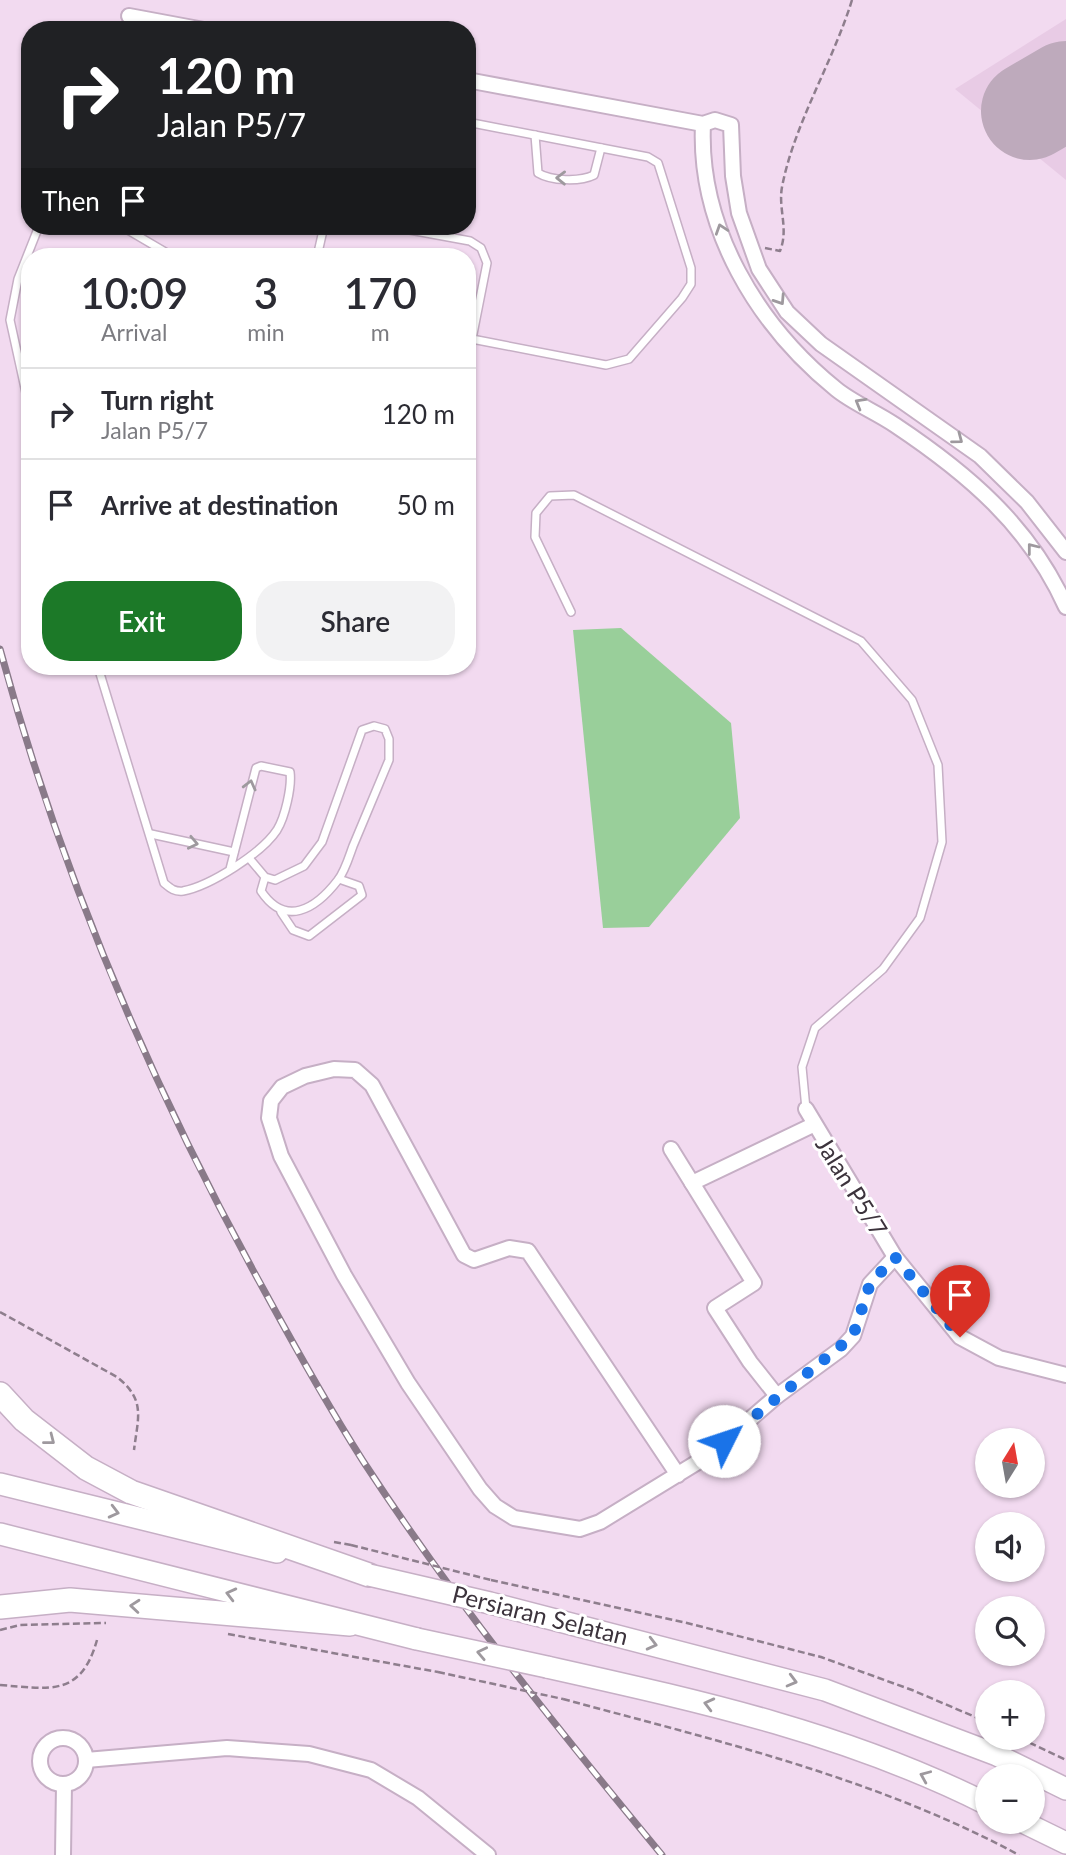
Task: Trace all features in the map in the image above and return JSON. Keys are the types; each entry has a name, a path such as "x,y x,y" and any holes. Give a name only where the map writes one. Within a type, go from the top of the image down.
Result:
{"highway":[{"path":"0,1394 24,1420 86,1468 131,1492 369,1575"},
{"path":"0,1607 70,1600 350,1624"}],"main road":[{"name":"Persiaran Selatan","path":"0,1484 490,1603 825,1690 984,1750 1066,1789"},
{"name":"Persiaran Selatan","path":"0,1534 350,1624 791,1725 886,1759 975,1799"},
{"path":"1045,1833 1066,1843"}],"street":[{"path":"129,16 156,21"},
{"path":"476,82 703,124 715,120 732,125 737,201 759,269 787,312 821,344 980,456 1027,502 1066,552"},
{"path":"703,124 702,145 719,229 739,277 768,320 838,391 947,460 998,505 1041,560 1066,607"},
{"path":"678,1475 528,1251 509,1248 474,1261 464,1255 372,1085 355,1070 334,1069 305,1076 282,1087 271,1101 269,1118 281,1156 344,1275 408,1382 495,1506 514,1518 580,1529 600,1522 678,1475 706,1457 777,1396 841,1349 853,1336 870,1284 895,1257"},
{"name":"Jalan P5/7","path":"806,1109 813,1125 895,1257 960,1337 999,1358 1066,1375"},
{"path":"692,1183 813,1125"},
{"path":"671,1149 754,1283 715,1308 750,1362 777,1396"},
{"path":"67,1739 80,1746 86,1760 82,1773 64,1784 49,1779 44,1774 40,1760 46,1746 52,1741 67,1739"},
{"path":"86,1760 227,1748 309,1754 371,1770 418,1798 488,1855"},
{"path":"63,1855 64,1784"}],"lane":[{"path":"476,124 648,157 658,163 691,268 691,284 682,298 629,359 606,365 476,341"},
{"path":"536,135 535,163 538,173 545,177 587,178 594,175 601,148"},
{"path":"136,235 158,248"},
{"path":"451,235 481,248 487,262 476,319"},
{"path":"21,272 10,320 21,370"},
{"path":"571,612 535,537 536,513 550,496 574,495 861,641 912,700 938,765 942,842 919,918 883,970 815,1028 802,1067 806,1109"},
{"path":"101,675 164,883 173,891 184,891 230,869 250,858 279,827 291,779 290,772 261,766 253,774 230,869"},
{"path":"250,858 265,877 275,880 304,866 322,842 362,730 374,726 385,729 389,739 389,760 339,879 317,902 299,911 281,912 271,907 261,891 265,877"},
{"path":"151,834 234,852"},
{"path":"281,912 293,930 309,936 362,895 359,886 339,879"}],"path":[{"path":"750,245 780,251 785,238 782,190 792,153 852,0"},
{"path":"0,1312 117,1377 134,1390 139,1408 134,1450"},
{"path":"326,1540 687,1623 821,1657 912,1690 975,1717"},
{"path":"0,1630 20,1625 109,1623"},
{"path":"225,1633 438,1672 563,1699 783,1759 928,1810 1019,1855"},
{"path":"0,1685 63,1687 83,1675 91,1663 97,1640"},
{"path":"1045,1750 1066,1760"}],"shaded area":[{"path":"1066,19 1066,180 955,89"}],"building":[{"path":"621,628 731,723 740,818 649,927 603,928 573,630"}],"runway":[{"path":"1030,111 1066,90"}],"railway":[{"path":"0,649 51,816 113,979 184,1137 312,1377 363,1461 469,1613 662,1855"}],"route":[{"path":"724,1441 777,1396 841,1349 853,1336 870,1284 895,1257 929,1303 960,1337"}]}
